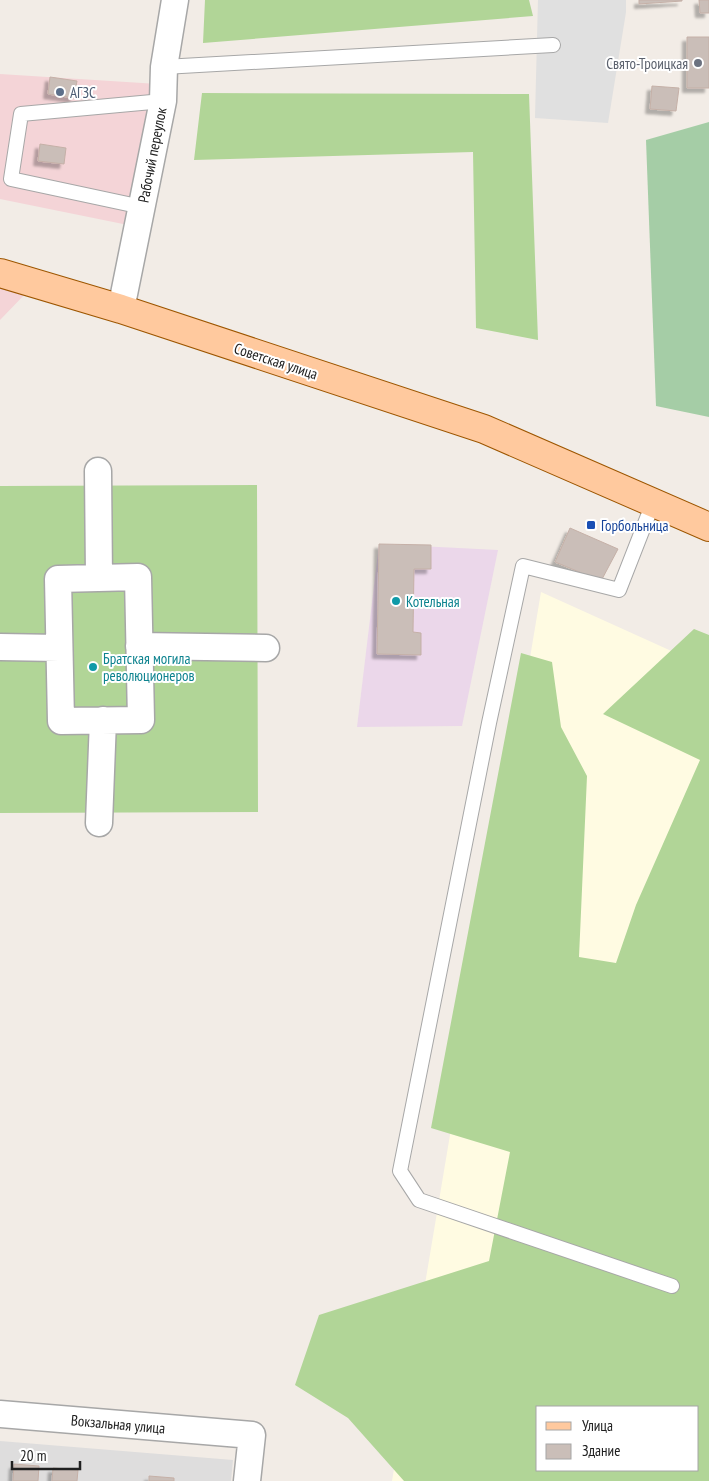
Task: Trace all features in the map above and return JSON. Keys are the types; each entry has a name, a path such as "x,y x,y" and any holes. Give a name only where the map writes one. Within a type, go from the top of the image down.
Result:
{"main road":[{"name":"Советская улица","path":"0,273 121,310 484,429 548,459 709,528"}],"street":[{"name":"Рабочий переулок","path":"121,310 163,101 164,67 175,0"},
{"path":"98,470 99,578"},
{"path":"138,577 141,720 61,721 58,578 99,578 138,577"},
{"path":"139,646 266,648"},
{"path":"0,647 59,648"},
{"path":"99,823 103,720"},
{"name":"Вокзальная улица","path":"0,1414 252,1435 247,1481"}],"lane":[{"path":"164,67 553,45"},
{"path":"142,207 11,179 20,114 163,101"},
{"path":"653,503 619,590 523,566 489,723 400,1171 419,1200 672,1286"}],"shaded area":[{"path":"538,0 626,0 626,12 608,123 535,118"},
{"path":"0,74 158,84 128,225 0,199"},
{"path":"0,284 27,292 0,320"},
{"path":"379,544 498,550 462,726 357,727"},
{"path":"541,592 709,668 709,1481 392,1481"},
{"path":"0,1441 233,1460 231,1481 0,1481"}],"green space":[{"path":"205,0 529,0 533,16 203,43"},
{"path":"202,93 529,94 538,340 476,328 473,152 194,160"},
{"path":"709,122 709,417 656,406 646,140"},
{"path":"257,485 258,812 0,813 0,486"},
{"path":"694,629 709,635 709,1481 404,1481 348,1418 295,1385 319,1315 489,1261 510,1152 431,1128 521,653 552,662 561,727 587,776 579,957 616,963 636,905 700,760 603,714"}],"building":[{"path":"639,0 682,0 682,1 639,4"},
{"path":"699,0 709,0 709,13 700,13"},
{"name":"Свято-Троицкая","path":"687,37 709,37 709,88 687,88"},
{"path":"50,77 77,81 74,98 48,94"},
{"path":"652,86 679,88 676,111 650,109"},
{"path":"40,144 66,148 64,164 38,161"},
{"path":"570,528 618,549 601,581 555,562"},
{"name":"Котельная","path":"379,544 431,545 431,569 414,569 413,632 421,633 421,655 377,654"},
{"path":"14,1464 39,1466 38,1481 13,1481"},
{"path":"53,1468 78,1470 77,1481 52,1481"},
{"path":"149,1476 174,1478 174,1481 149,1481"}],"place":[{"name":"Свято-Троицкая","path":"698,63"},
{"name":"АГЗС","path":"60,92"},
{"name":"Горбольница","path":"591,525"},
{"name":"Котельная","path":"396,601"},
{"name":"Братская могила революционеров","path":"93,667"}]}
